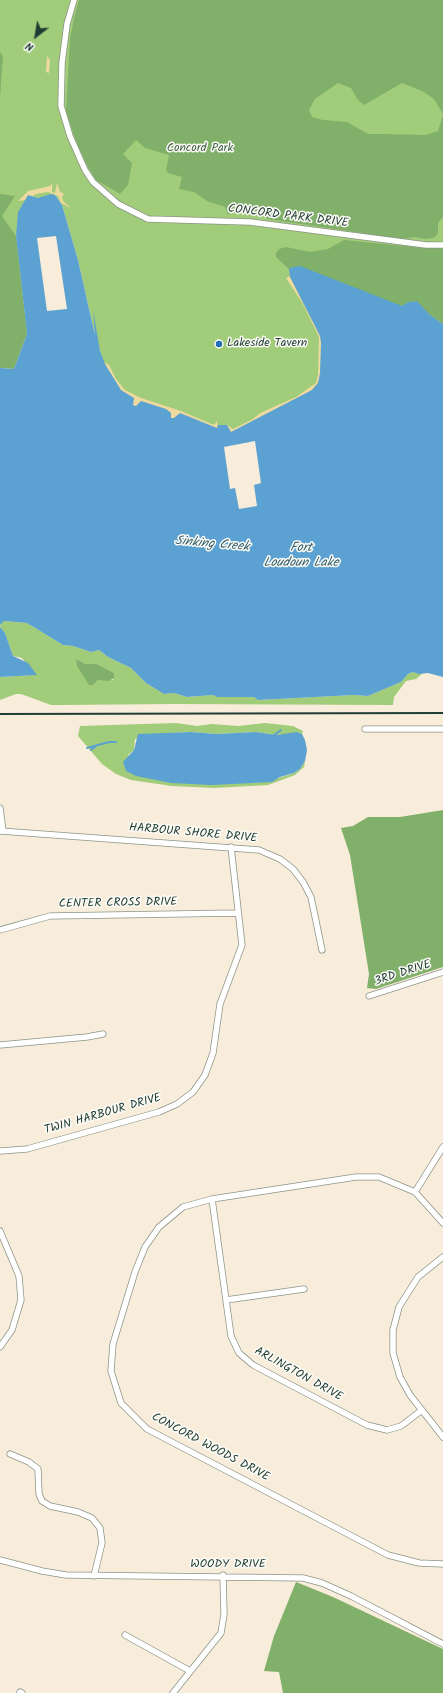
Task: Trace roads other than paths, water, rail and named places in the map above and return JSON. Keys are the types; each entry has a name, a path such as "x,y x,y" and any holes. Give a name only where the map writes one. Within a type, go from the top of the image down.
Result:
{"street":[{"name":"CONCORD PARK DRIVE","path":"74,0 67,24 62,63 61,106 76,152 93,182 118,204 148,219 250,222 426,246 443,246"},
{"path":"365,729 443,729"},
{"path":"0,808 2,831"},
{"name":"HARBOUR SHORE DRIVE","path":"2,831 259,850 280,859 293,869 303,882 311,897 322,950"},
{"name":"TWIN HARBOUR DRIVE","path":"0,1151 27,1149 159,1112 178,1104 193,1092 205,1075 213,1052 220,1004 242,945 242,934 230,847"},
{"name":"CENTER CROSS DRIVE","path":"0,930 50,916 238,913"},
{"name":"3RD DRIVE","path":"369,996 443,972"},
{"path":"0,1045 87,1037 103,1034"},
{"path":"415,1192 443,1146"},
{"name":"CONCORD WOODS DRIVE","path":"443,1223 415,1192 380,1177 356,1177 212,1199 183,1207 159,1227 145,1247 135,1272 113,1344 111,1371 121,1403 147,1429 388,1555 419,1563 443,1564"},
{"name":"ARLINGTON DRIVE","path":"212,1199 231,1336 239,1353 253,1365 367,1425 387,1430 401,1426 422,1410"},
{"path":"0,1231 18,1276 21,1300 12,1330 0,1347"},
{"path":"0,1249 7,1247"},
{"path":"443,1257 418,1277 399,1307 393,1330 393,1353 400,1377 410,1395 443,1436"},
{"path":"226,1300 304,1289"},
{"path":"10,1454 29,1462 38,1469 39,1494 42,1501 50,1506 92,1518 100,1528 102,1543 94,1576"},
{"name":"WOODY DRIVE","path":"0,1560 42,1571 94,1576 223,1576 303,1578 322,1583 351,1596 443,1644"},
{"path":"173,1693 221,1633 224,1614 223,1576"},
{"path":"125,1635 190,1671"}],"water":[{"name":"Fort Loudoun Lake","path":"51,194 55,195 62,205 78,260 95,335 93,310 100,351 105,364 121,390 134,398 133,405 136,406 141,401 166,409 171,413 171,418 174,418 180,413 217,428 218,425 227,425 231,432 312,390 318,383 320,373 320,336 290,277 289,269 293,267 300,266 402,306 408,302 417,301 429,314 443,324 443,677 428,673 419,674 413,672 408,674 401,682 368,696 354,695 258,700 254,697 217,697 213,695 187,697 174,693 164,694 146,683 131,668 108,657 99,650 91,652 73,646 63,645 27,623 4,621 0,625 0,368 14,369 27,334 16,236 18,212 28,195 38,198"},
{"path":"0,627 5,633 13,656 28,663 37,675 0,677"},
{"path":"191,732 217,734 256,732 277,735 296,732 302,734 305,740 307,750 305,761 300,769 294,773 280,777 272,782 212,785 171,783 136,776 126,771 123,762 134,750 138,734"}],"waterway":[{"path":"273,736 281,730"},
{"path":"87,748 109,742 116,742"},
{"path":"91,750 95,747"}],"railway":[{"path":"0,714 443,713"}],"place":[{"name":"Lakeside Tavern","path":"219,344"}],"park label":[{"name":"Concord Park","path":"200,149"}],"water label":[{"name":"Sinking Creek","path":"212,545"}]}
